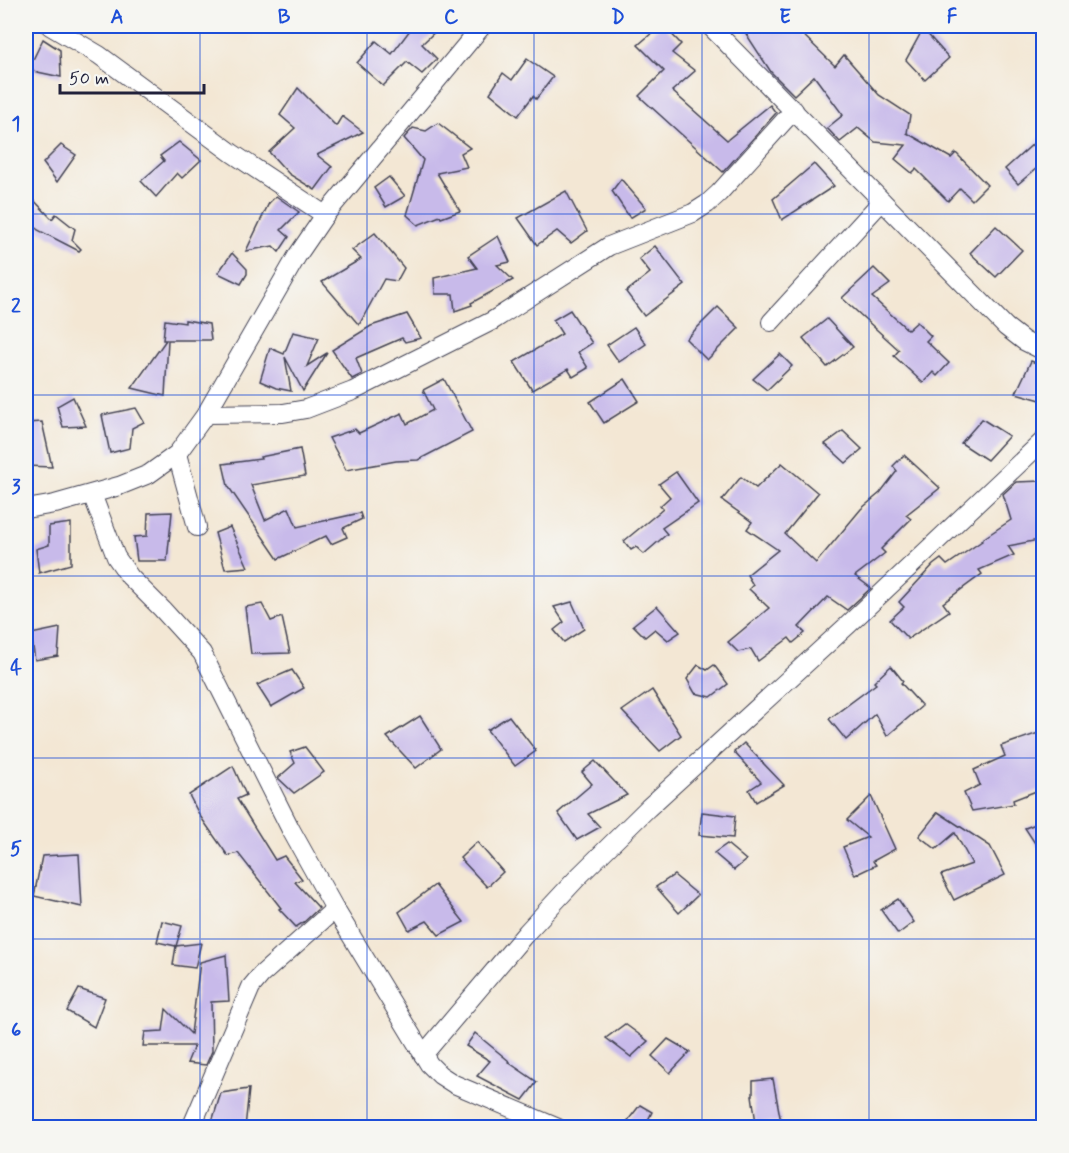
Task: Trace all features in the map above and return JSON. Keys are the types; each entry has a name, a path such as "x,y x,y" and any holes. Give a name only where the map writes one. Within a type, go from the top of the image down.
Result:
{"street":[{"path":"50,26 116,68 232,153 325,215"},
{"path":"26,509 56,504 118,486 149,474 177,454 206,414 297,256 325,215 482,26"},
{"path":"710,26 1006,327 1024,341 1044,351"},
{"path":"206,414 284,413 306,409 353,391 482,326 609,246 693,213 707,204 794,110"},
{"path":"771,322 882,201"},
{"path":"423,1055 527,932 580,875 648,808 1043,442"},
{"path":"177,454 197,527"},
{"path":"92,494 116,557 130,577 202,653 291,830 334,909 429,1064 454,1084 558,1128"},
{"path":"191,1128 250,987 334,909"}],"building":[{"path":"413,26 441,26 422,44 437,59 422,74 407,62 383,86 357,63 376,41 392,54"},
{"path":"660,26 664,26 681,44 672,53 695,71 672,91 727,140 770,105 776,113 723,172 639,96 664,71 638,45"},
{"path":"741,26 794,26 835,66 844,55 879,95 910,115 907,133 951,158 956,153 987,185 972,200 960,188 948,201 916,169 912,173 895,159 906,145 875,142 858,128 840,142 827,128 843,115 814,76 794,95 771,72"},
{"path":"923,29 949,58 925,80 906,60"},
{"path":"43,39 60,50 61,77 28,70"},
{"path":"527,59 553,77 536,99 533,96 518,116 490,93 503,73 512,80"},
{"path":"298,88 336,126 342,116 363,132 317,155 332,167 315,190 289,174 269,152 295,128 280,115"},
{"path":"438,123 470,148 461,153 467,167 437,173 460,211 418,225 407,215 423,160 404,138 413,128 426,131"},
{"path":"1044,134 1044,162 1018,184 1005,169"},
{"path":"179,142 201,160 182,178 177,173 156,197 141,181 164,161 160,156"},
{"path":"61,145 76,155 57,182 43,163"},
{"path":"814,164 834,186 782,220 773,199"},
{"path":"389,177 405,196 386,207 374,188"},
{"path":"621,179 646,208 630,218 612,191"},
{"path":"566,191 587,231 571,243 557,231 537,245 518,218"},
{"path":"26,192 52,219 56,214 75,229 72,240 81,249 79,251 38,230 26,219"},
{"path":"276,196 299,212 281,230 289,237 279,252 273,246 246,251 269,203"},
{"path":"996,226 1022,250 996,277 970,253"},
{"path":"375,233 404,268 397,281 384,279 359,325 322,282 361,259 352,250"},
{"path":"498,236 510,262 497,265 513,280 471,303 472,305 455,311 453,294 435,294 434,278 477,268 468,256"},
{"path":"655,246 685,285 644,316 626,292 650,273 639,259"},
{"path":"232,253 247,269 247,274 241,284 218,273"},
{"path":"874,268 890,284 872,297 908,330 917,322 931,336 926,341 949,363 937,376 933,372 923,383 894,356 899,350 842,298"},
{"path":"718,307 739,328 707,360 686,339"},
{"path":"570,310 592,343 578,352 588,368 573,377 568,369 532,390 514,362 562,334 553,320"},
{"path":"407,314 421,338 405,342 402,338 356,358 362,374 352,379 332,350 371,326"},
{"path":"827,319 853,347 827,367 803,338"},
{"path":"165,320 185,323 185,320 209,324 211,340 168,340 165,396 132,388 166,340 163,340"},
{"path":"634,327 646,344 619,362 607,345"},
{"path":"293,332 319,338 307,366 327,353 303,391 285,357 291,391 260,381 270,348 284,354"},
{"path":"780,354 792,366 767,390 753,379"},
{"path":"1031,361 1044,366 1044,401 1016,393"},
{"path":"444,379 472,432 418,460 396,461 346,470 329,438 355,429 359,433 402,413 407,424 433,410 423,390"},
{"path":"625,379 639,401 604,423 590,402"},
{"path":"73,397 86,426 63,427 57,406"},
{"path":"136,408 144,422 132,428 130,448 110,453 102,415"},
{"path":"982,419 1009,436 987,460 961,443"},
{"path":"42,422 52,467 26,466 26,423"},
{"path":"843,431 862,449 846,463 825,444"},
{"path":"300,449 305,476 251,485 265,520 289,508 297,527 360,513 362,519 343,528 347,537 331,544 326,536 278,559 228,486 223,464 261,459 260,457"},
{"path":"904,455 940,488 906,515 911,519 881,549 885,553 855,576 871,588 847,610 828,597 799,627 805,633 793,643 789,638 758,661 751,649 738,652 728,642 769,608 749,589 753,585 747,575 778,550 747,529 752,522 722,500 741,477 756,488 782,463 818,493 785,534 816,563 861,509 880,493 897,471 893,466"},
{"path":"676,472 698,503 662,528 667,534 644,554 636,547 631,550 624,541 663,509 660,506 670,497 659,484"},
{"path":"1042,481 1044,539 1008,546 1014,555 979,570 982,574 943,603 949,611 908,639 890,620 904,607 899,602 941,559 947,565 1011,520 1003,494 1016,482"},
{"path":"172,512 167,561 137,561 134,537 147,536 148,513"},
{"path":"71,523 71,564 39,573 36,549 49,545 49,526"},
{"path":"230,527 248,567 225,569 215,533"},
{"path":"572,602 584,629 564,642 554,630 564,622 554,607"},
{"path":"262,604 271,621 282,617 290,653 251,654 245,607"},
{"path":"657,606 680,632 668,640 655,629 645,637 633,625"},
{"path":"60,628 58,656 35,660 31,634"},
{"path":"698,665 707,670 714,665 728,684 711,697 695,693 687,679"},
{"path":"891,666 903,681 901,683 922,706 887,736 875,714 846,740 829,719 876,684 874,682"},
{"path":"292,670 304,688 271,707 257,685"},
{"path":"652,690 681,735 660,751 622,711"},
{"path":"420,716 441,749 416,768 387,737"},
{"path":"509,716 536,751 515,766 487,730"},
{"path":"1044,731 1044,788 1013,800 1014,804 972,811 964,793 980,785 974,770 1005,756 1001,746"},
{"path":"744,743 784,785 756,802 749,790 761,782 734,752"},
{"path":"305,747 324,772 294,793 278,778 295,763 290,752"},
{"path":"595,761 627,795 588,814 600,827 577,840 558,813 592,784 582,772"},
{"path":"233,766 246,795 237,799 275,860 284,856 302,879 295,882 319,908 296,927 279,909 281,908 238,853 228,856 200,816 189,795"},
{"path":"871,796 895,849 873,861 876,865 855,875 843,847 868,837 847,820"},
{"path":"702,812 735,816 733,838 699,835"},
{"path":"938,812 990,846 1005,875 954,900 941,875 972,864 955,833 936,849 919,836"},
{"path":"1044,821 1044,857 1025,828"},
{"path":"477,842 503,872 487,887 460,858"},
{"path":"727,844 746,860 734,870 714,853"},
{"path":"79,854 82,907 34,896 42,856"},
{"path":"674,875 698,895 679,913 656,887"},
{"path":"435,885 464,922 439,935 427,921 409,930 399,912"},
{"path":"898,899 914,922 898,934 881,910"},
{"path":"162,921 182,926 176,946 157,942"},
{"path":"201,943 195,968 173,965 176,946"},
{"path":"226,955 229,1001 211,1002 212,1051 206,1065 187,1063 194,1046 143,1046 145,1032 163,1031 166,1009 191,1034 200,962"},
{"path":"79,989 105,998 94,1027 67,1011"},
{"path":"625,1024 648,1041 631,1057 606,1038"},
{"path":"475,1033 508,1062 537,1082 523,1100 477,1076 490,1061 466,1046"},
{"path":"668,1039 690,1052 670,1073 652,1056"},
{"path":"773,1079 781,1122 756,1123 752,1095 753,1081"},
{"path":"249,1089 245,1128 210,1128 221,1093"},
{"path":"640,1105 652,1112 644,1128 622,1128"}]}
